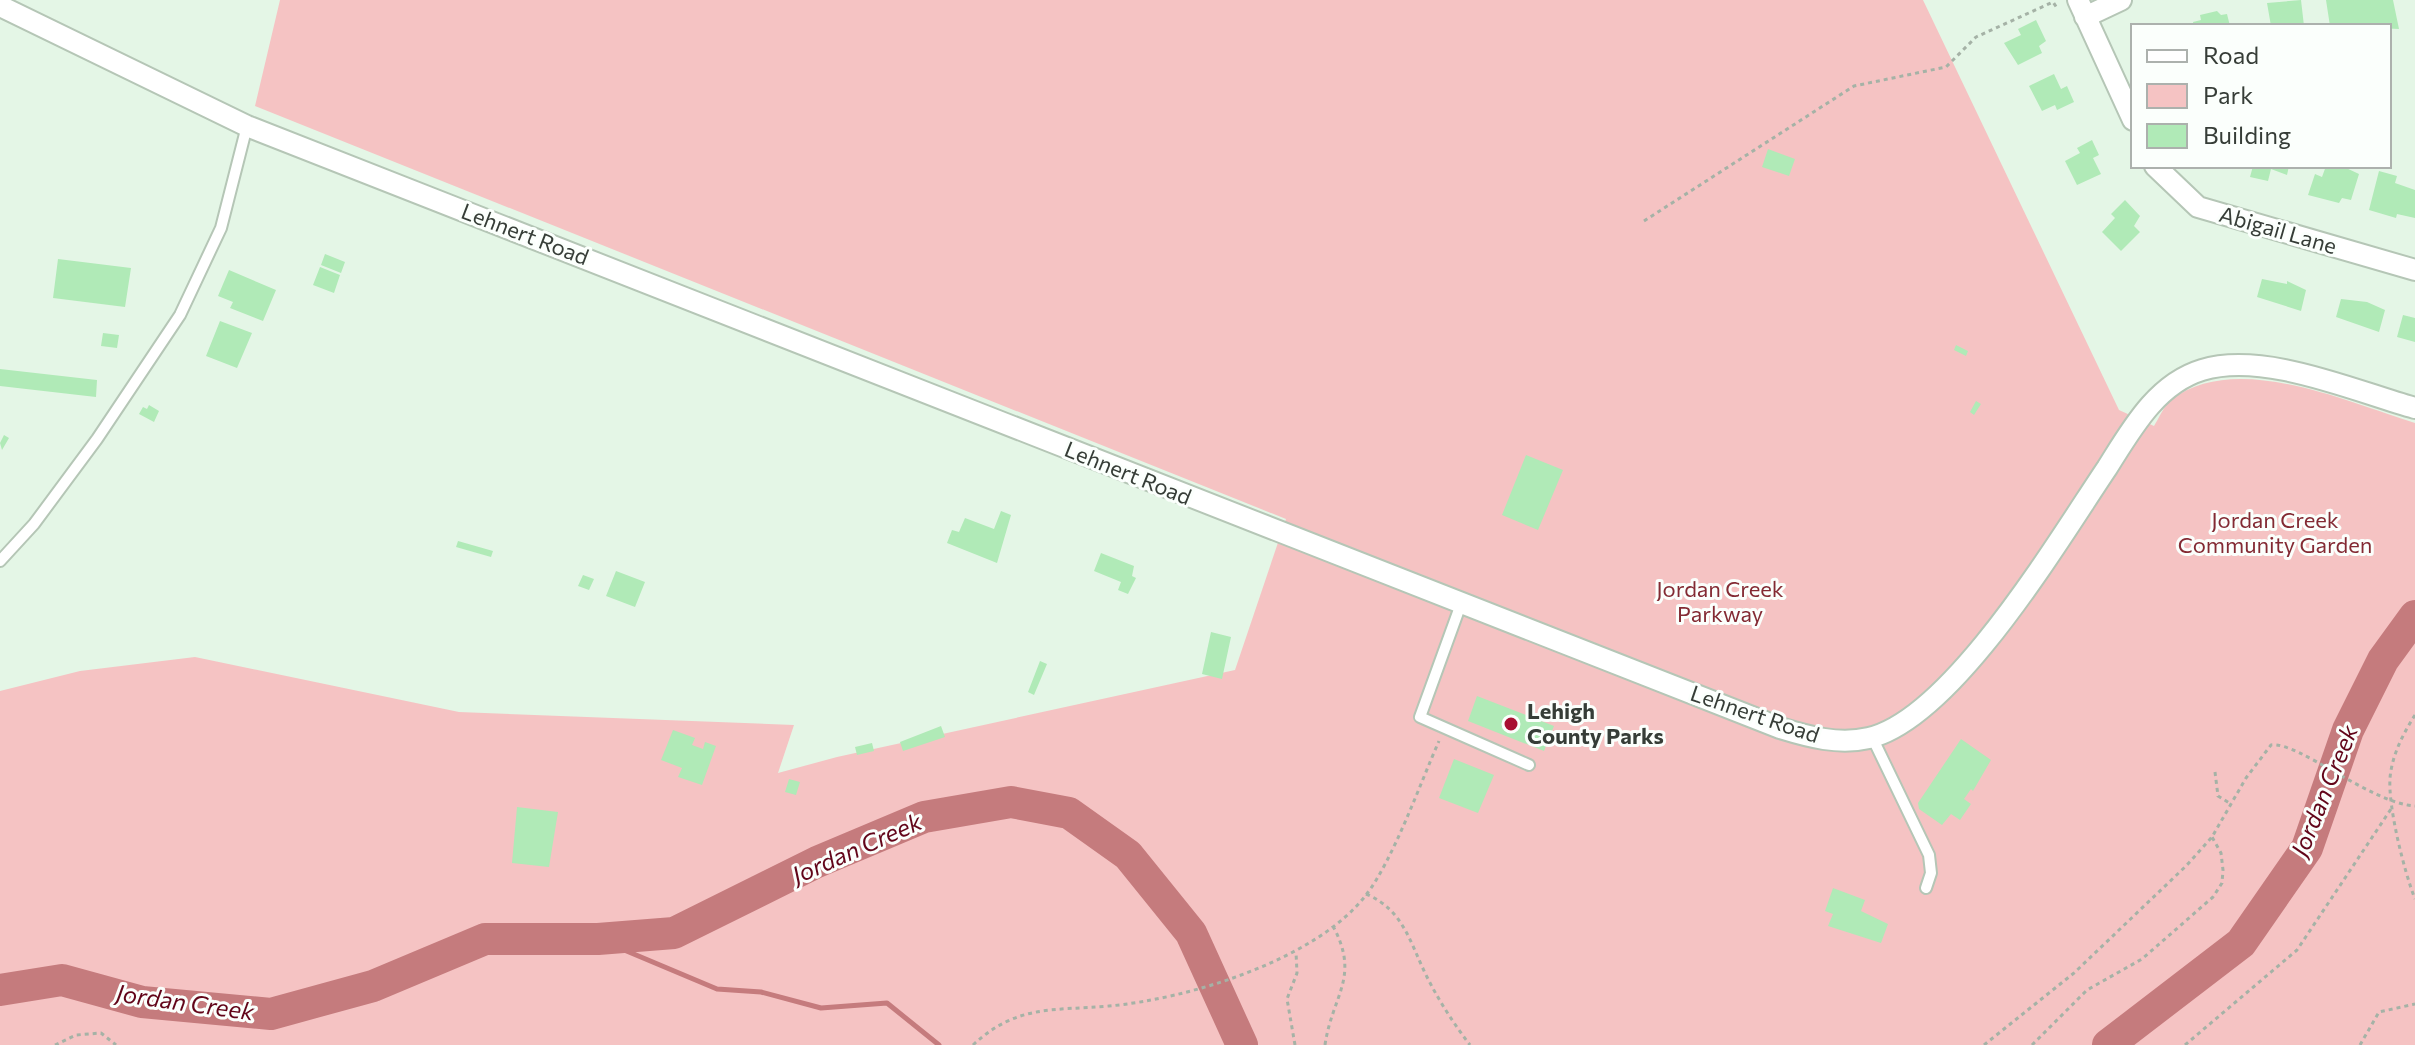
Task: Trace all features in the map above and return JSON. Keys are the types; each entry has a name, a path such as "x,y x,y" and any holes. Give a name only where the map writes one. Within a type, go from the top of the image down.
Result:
{"street":[{"path":"2121,0 2082,8 2131,116"},
{"name":"Lehnert Road","path":"0,6 247,126 1461,604 1795,733 1835,740 1872,737 1901,724 1939,695 2045,560 2143,414 2168,388 2184,377 2222,366 2290,372 2415,408"},
{"name":"Abigail Lane","path":"2157,168 2198,207 2415,270"}],"lane":[{"path":"0,561 34,524 89,449 180,315 221,228 247,126"},
{"path":"1461,604 1420,717 1443,730 1529,765"},
{"path":"1872,737 1929,855 1931,873 1926,888"}],"path":[{"path":"1644,221 1854,86 1946,67 1976,37 2053,2 2057,8"},
{"path":"2415,715 2396,751 2390,780 2401,850 2415,899"},
{"path":"973,1045 1006,1019 1037,1010 1111,1006 1167,995 1266,966 1296,952 1334,928 1366,894 1443,730"},
{"path":"1984,1045 2115,936 2212,837 2266,749 2276,744 2394,804 2415,806"},
{"path":"2215,772 2218,796 2231,804"},
{"path":"2185,1045 2297,950 2394,804"},
{"path":"2032,1045 2087,990 2142,959 2213,897 2222,883 2223,870 2221,853 2212,837"},
{"path":"1366,894 1381,900 1405,927 1426,975 1470,1045"},
{"path":"1325,1045 1329,1024 1347,980 1344,948 1334,928"},
{"path":"1295,1045 1287,999 1297,973 1296,952"},
{"path":"2360,1045 2379,1012 2415,1004"},
{"path":"55,1045 76,1035 101,1033 116,1045"}],"green space":[{"name":"Jordan Creek Parkway","path":"280,0 1923,0 2119,410 2154,426 2171,400 2197,386 2227,380 2258,380 2325,393 2415,423 2415,1045 0,1045 0,691 80,671 195,657 459,712 794,725 778,773 837,757 1235,670 1286,519 255,106"}],"building":[{"path":"2301,0 2304,24 2271,24 2267,3"},
{"path":"2326,0 2393,0 2399,29 2391,29 2391,24 2330,24"},
{"path":"2217,11 2221,15 2227,14 2230,24 2194,24 2201,20 2200,15"},
{"path":"2036,20 2046,41 2039,46 2042,53 2018,65 2004,43 2021,35 2018,29"},
{"path":"2054,74 2061,89 2067,86 2074,102 2057,110 2055,105 2042,111 2029,86"},
{"path":"2092,140 2099,155 2093,158 2101,174 2077,185 2065,161 2080,153 2077,148"},
{"path":"1768,149 1795,159 1789,176 1762,167"},
{"path":"2252,168 2289,168 2287,175 2271,169 2268,181 2250,177"},
{"path":"2325,168 2346,168 2359,174 2351,200 2342,198 2339,203 2308,195 2315,174 2322,177"},
{"path":"2379,171 2397,176 2395,183 2415,190 2415,218 2397,214 2396,218 2369,210"},
{"path":"2125,200 2140,216 2134,226 2140,232 2121,251 2102,232 2115,218 2111,214"},
{"path":"325,254 345,262 341,273 321,265"},
{"path":"58,259 131,268 125,307 53,298"},
{"path":"320,267 340,275 334,293 313,285"},
{"path":"229,270 276,290 263,321 230,308 233,302 218,296"},
{"path":"2262,279 2287,284 2287,281 2306,290 2301,311 2257,297"},
{"path":"2341,299 2367,302 2385,310 2379,332 2336,317"},
{"path":"2403,315 2415,318 2415,342 2397,337"},
{"path":"220,321 252,333 237,368 206,356"},
{"path":"103,333 119,335 117,348 101,346"},
{"path":"1956,345 1968,351 1966,356 1954,350"},
{"path":"0,369 97,380 96,397 0,386"},
{"path":"1976,401 1981,404 1974,415 1970,412"},
{"path":"149,405 159,411 154,422 139,414 143,407 147,409"},
{"path":"4,435 9,438 2,450 0,443"},
{"path":"1526,455 1563,470 1538,530 1502,515"},
{"path":"1001,511 1011,515 997,563 947,543 952,530 959,532 965,518 994,529"},
{"path":"458,541 493,551 491,557 456,547"},
{"path":"1101,553 1134,566 1132,576 1136,578 1128,594 1118,590 1121,582 1094,571"},
{"path":"616,571 645,582 635,607 606,596"},
{"path":"583,575 594,579 589,590 578,586"},
{"path":"1211,632 1231,637 1222,679 1202,674"},
{"path":"1040,661 1047,664 1034,695 1028,692"},
{"name":"Lehigh County Parks","path":"1477,696 1554,726 1544,751 1468,721"},
{"path":"941,726 945,737 903,751 900,742"},
{"path":"673,730 695,738 692,745 703,749 705,742 716,746 702,785 678,777 682,768 661,760"},
{"path":"1961,739 1991,760 1973,791 1971,789 1964,799 1971,804 1960,820 1951,814 1942,825 1919,809 1918,803"},
{"path":"872,743 874,751 857,755 855,747"},
{"path":"1454,759 1494,775 1478,813 1439,798"},
{"path":"789,779 800,782 796,795 785,792"},
{"path":"517,807 558,812 549,867 512,863"},
{"path":"1833,888 1865,900 1861,911 1888,924 1881,943 1828,926 1833,914 1825,911"}],"waterway":[{"name":"Jordan Creek","path":"2108,1045 2241,943 2307,848 2348,730 2383,660 2415,616"},
{"name":"Jordan Creek","path":"0,990 62,980 142,1002 271,1014 373,986 485,939 598,939 674,933 817,862 924,817 1011,802 1069,813 1128,855 1191,933 1242,1045"},
{"name":"Jordan Creek","path":"598,939 717,989 761,992 821,1008 887,1003 939,1045"}],"place":[{"name":"Lehigh County Parks","path":"1511,724"}],"park label":[{"name":"Jordan Creek Community Garden","path":"2275,532"}]}
